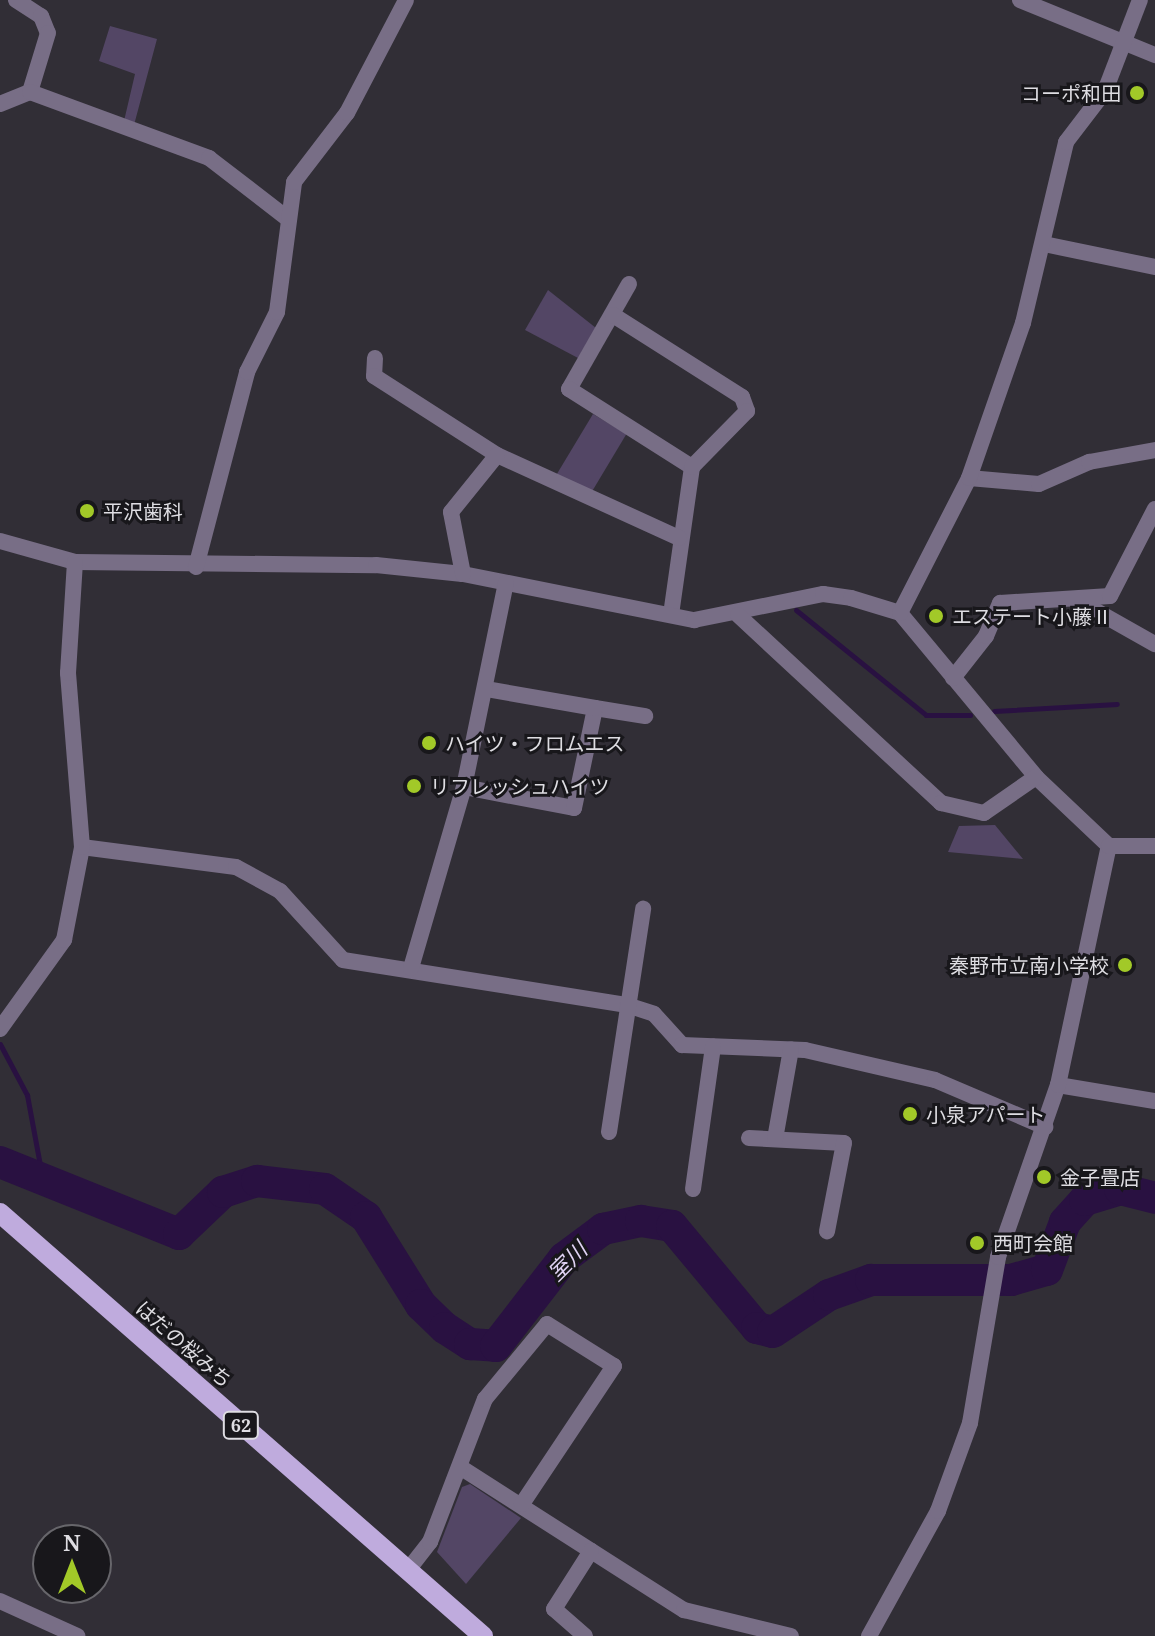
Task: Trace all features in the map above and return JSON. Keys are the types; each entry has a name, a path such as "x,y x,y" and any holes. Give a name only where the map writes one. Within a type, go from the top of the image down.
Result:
{"main road":[{"name":"はだの桜みち","path":"0,1213 483,1636"}],"street":[{"path":"16,0 41,16 48,33 30,92"},
{"path":"196,567 247,372 277,312 287,273 287,218 294,182 347,113 406,0"},
{"path":"1020,0 1155,55"},
{"path":"900,613 969,478 1044,244 1066,142 1105,91 1128,42 1140,0"},
{"path":"0,104 30,92 209,158 287,218"},
{"path":"1044,244 1155,267"},
{"path":"629,284 569,389 692,467"},
{"path":"613,315 742,397 747,411 692,467 679,538 671,615"},
{"path":"375,358 374,376 497,455 679,538"},
{"path":"969,478 1039,484 1089,462 1155,450"},
{"path":"463,574 451,512 497,455"},
{"path":"953,678 986,636 1000,603 1110,596 1155,509"},
{"path":"0,541 75,562 196,567 376,565 463,574 671,615 738,615 823,594 900,613 1036,777 1109,846 1155,846"},
{"path":"0,1029 64,940 82,847 68,673 75,562"},
{"path":"411,968 464,787 506,583"},
{"path":"1075,599 1155,644"},
{"path":"738,615 941,803 984,813 1036,777"},
{"path":"486,689 645,716"},
{"path":"464,787 574,808 595,708"},
{"path":"869,1636 943,1496 970,1423 998,1257 1058,1085 1109,846"},
{"path":"82,847 236,867 280,891 343,960 411,968 627,1005 654,1014 682,1045 791,1049 935,1080 1045,1127"},
{"path":"609,1132 643,909"},
{"path":"693,1189 713,1046"},
{"path":"775,1139 791,1049"},
{"path":"1058,1085 1155,1101"},
{"path":"749,1138 844,1143 843,1195 827,1231"},
{"path":"408,1570 430,1542 485,1399 547,1324 614,1366 522,1504"},
{"path":"460,1467 684,1610 791,1636"},
{"path":"585,1636 554,1609 591,1551"},
{"path":"0,1601 77,1636"}],"shaded area":[{"path":"110,26 157,39 134,125 124,121 135,74 99,61"},
{"path":"548,290 596,328 578,358 525,330"},
{"path":"593,414 626,434 589,497 555,477"},
{"path":"995,825 1023,859 948,852 959,826"},
{"path":"470,1484 521,1518 466,1584 437,1552 462,1487"}],"waterway":[{"path":"796,610 926,715 970,715"},
{"path":"994,711 1117,704"},
{"path":"0,1044 27,1095 43,1181"},
{"name":"室川","path":"0,1162 179,1234 223,1192 257,1181 325,1189 366,1217 421,1305 445,1328 470,1344 496,1346 564,1258 603,1229 641,1221 672,1226 757,1328 773,1332 829,1295 871,1280 1011,1280 1047,1270 1065,1222 1085,1200 1120,1189 1155,1198"}],"place":[{"name":"コーポ和田","path":"1137,93"},
{"name":"平沢歯科","path":"87,511"},
{"name":"エステート小藤Ⅱ","path":"936,616"},
{"name":"ハイツ・フロムエス","path":"429,743"},
{"name":"リフレッシュハイツ","path":"414,786"},
{"name":"秦野市立南小学校","path":"1125,965"},
{"name":"小泉アパート","path":"910,1114"},
{"name":"金子畳店","path":"1044,1177"},
{"name":"西町会館","path":"977,1243"}]}
